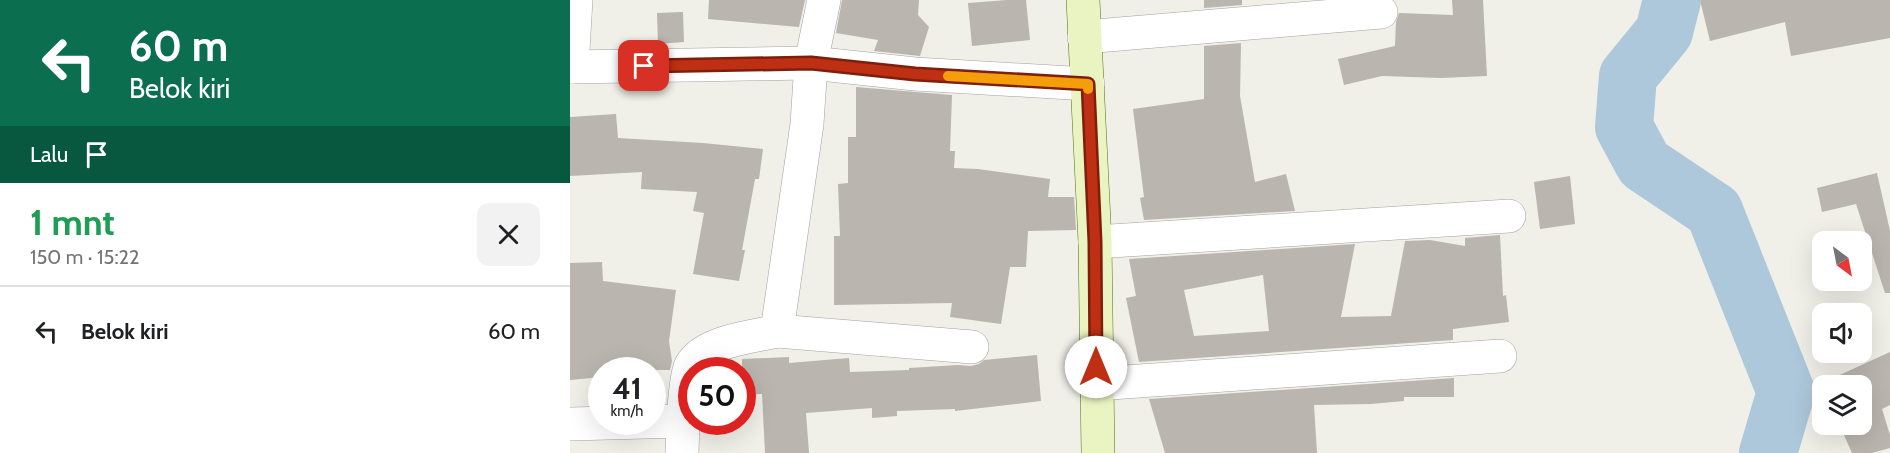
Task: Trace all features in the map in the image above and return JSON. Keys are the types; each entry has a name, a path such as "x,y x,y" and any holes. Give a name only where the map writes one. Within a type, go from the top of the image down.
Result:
{"main road":[{"path":"1083,0 1095,242 1098,453"}],"street":[{"path":"576,0 571,67 811,63 915,74 1088,84"},
{"path":"777,331 807,124 811,63 824,0"},
{"path":"1084,37 1381,12"},
{"path":"1095,242 1509,216"},
{"path":"698,357 715,346 777,331 972,347"},
{"path":"1096,384 1500,356"},
{"path":"570,424 678,421"},
{"path":"682,453 683,435"}],"building":[{"path":"709,0 805,0 799,27 708,19"},
{"path":"842,0 919,0 918,15 929,27 920,56 874,51 878,40 836,33"},
{"path":"1026,0 1030,40 972,46 968,3"},
{"path":"1204,0 1242,0 1242,5 1204,8"},
{"path":"1452,0 1483,0 1487,76 1441,78 1382,76 1344,85 1338,59 1395,46 1396,22 1399,13 1453,15"},
{"path":"1700,0 1890,0 1890,38 1791,56 1785,22 1710,41"},
{"path":"683,12 684,42 658,44 657,13"},
{"path":"1241,43 1240,96 1255,182 1286,174 1295,211 1144,220 1140,198 1144,197 1133,109 1204,99 1204,46"},
{"path":"856,87 952,95 950,151 955,151 954,168 1050,179 1048,197 1074,197 1076,230 1028,231 1026,267 1010,267 1001,324 950,317 952,303 834,305 834,236 840,236 838,184 848,183 848,137 856,137"},
{"path":"616,114 618,138 763,149 759,179 755,179 742,250 745,250 739,281 693,274 704,213 693,211 697,192 641,189 642,172 570,176 570,117"},
{"path":"1877,173 1890,231 1890,293 1885,293 1872,253 1872,231 1865,231 1856,204 1822,212 1817,188"},
{"path":"1570,176 1575,224 1540,229 1534,182"},
{"path":"1500,235 1503,296 1506,295 1509,322 1453,329 1453,340 1139,362 1126,298 1136,296 1129,259 1355,244 1341,317 1391,316 1405,241 1430,240 1465,246 1465,238","holes":["1263,275 1269,331 1194,336 1184,290"]},
{"path":"602,262 603,281 676,290 669,341 672,361 670,370 666,370 666,357 588,357 588,378 570,380 570,263"},
{"path":"1890,352 1890,405 1882,409 1890,435 1890,448 1872,453 1852,453 1844,435 1872,435 1872,375 1840,375 1866,363 1872,363 1872,360"},
{"path":"1037,355 1041,401 955,411 955,409 897,411 897,416 872,418 872,408 806,413 809,453 765,453 762,394 756,394 756,358 789,357 789,363 849,358 850,372 971,366 984,360"},
{"path":"1454,378 1454,397 1404,397 1404,401 1371,404 1314,405 1317,453 1165,453 1149,399"}],"waterway":[{"path":"1672,0 1664,32 1628,76 1624,127 1644,164 1714,211 1786,392 1768,453"}],"slow traffic":[{"path":"948,76 1088,84 1088,89"}],"route":[{"path":"644,66 811,63 915,74 1088,84 1095,242 1096,367"}]}
